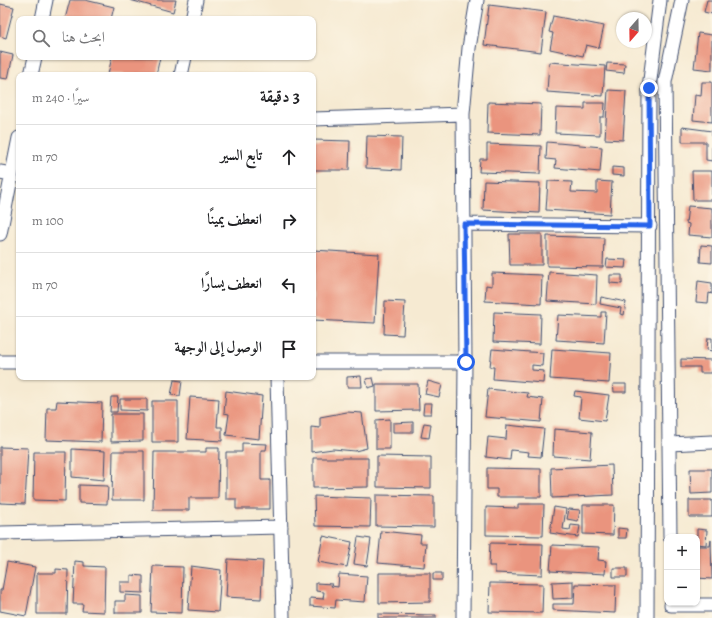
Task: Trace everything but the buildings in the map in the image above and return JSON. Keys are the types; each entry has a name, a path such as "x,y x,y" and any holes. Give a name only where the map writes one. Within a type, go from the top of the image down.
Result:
{"street":[{"path":"43,16 46,0"},
{"path":"193,16 196,0"},
{"path":"462,618 466,362 463,114 469,48 477,0"},
{"path":"647,618 650,226 649,88 660,0"},
{"path":"670,534 665,82 682,0"},
{"path":"32,72 34,60"},
{"path":"182,72 184,60"},
{"path":"316,119 463,114"},
{"path":"0,234 6,173 16,146"},
{"path":"464,224 650,226"},
{"path":"0,362 16,362"},
{"path":"316,362 466,362"},
{"path":"277,380 283,618"},
{"path":"669,444 712,442"},
{"path":"0,533 281,527"},
{"path":"671,609 712,605"}],"route":[{"path":"466,362 464,224 650,226 649,88"}]}
